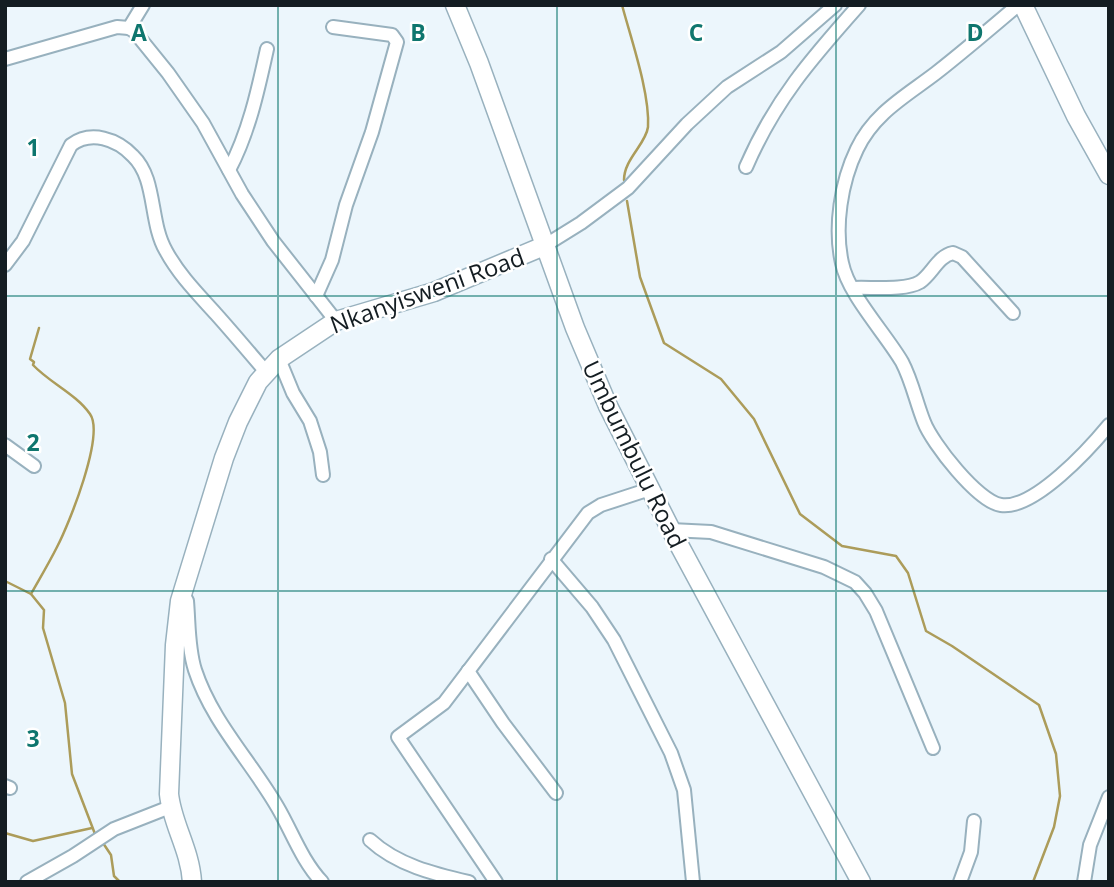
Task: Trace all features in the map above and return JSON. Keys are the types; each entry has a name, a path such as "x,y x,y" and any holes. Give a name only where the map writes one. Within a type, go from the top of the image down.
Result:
{"street":[{"path":"129,28 143,5"},
{"name":"Umbumbulu Road","path":"455,5 598,383 671,530 860,881"},
{"name":"Nkanyisweni Road","path":"192,882 189,859 170,807 175,645 183,592 223,458 258,382 279,359 336,321 433,292 544,246 581,223 628,188 687,124 727,87 781,52 835,5"},
{"path":"746,167 762,131 788,88 859,5"},
{"path":"1109,175 1076,116 1021,5 890,106 871,125 863,136 850,169 840,211 842,266 853,288 903,365 925,425 934,440 984,498 1002,506 1013,504 1044,488 1064,472 1109,425"},
{"path":"5,59 117,27 129,28 150,50 195,110 272,241 336,321"},
{"path":"316,296 332,260 346,205 372,132 397,42 392,35 333,27"},
{"path":"229,170 237,156 256,100 267,49"},
{"path":"5,265 23,241 71,145 85,137 103,138 124,148 141,165 165,250 190,286 266,372"},
{"path":"853,288 903,287 916,284 943,257 953,253 962,257 1013,313"},
{"path":"279,359 293,393 310,421 320,452 323,475"},
{"path":"5,446 34,466"},
{"path":"496,882 398,737 444,703 588,513 601,505 650,489"},
{"path":"671,530 710,532 824,567 855,582 876,611 933,748"},
{"path":"551,559 592,607 614,640 671,753 684,790 693,882"},
{"path":"183,592 187,601 195,667 205,694 235,747 268,790 308,864 321,882"},
{"path":"468,671 555,793"},
{"path":"1084,882 1090,845 1109,797"},
{"path":"27,882 114,829 170,807"},
{"path":"960,882 971,852 974,821"},
{"path":"370,840 387,853 412,866 469,882"}],"waterway":[{"path":"622,5 643,82 648,113 646,133 627,165 624,180"},
{"path":"627,201 640,277 664,343 721,379 754,419 800,514 842,546 896,556 908,573 926,631 1039,705 1056,754 1060,796 1054,827 1033,882"},
{"path":"39,328 30,359 34,362 33,365 84,407 90,414 93,425 89,459 77,500 57,547 31,594 44,610 43,628 65,703 72,774 95,834"},
{"path":"5,581 31,594"},
{"path":"5,833 33,841 92,828"},
{"path":"103,843 111,855 114,876 120,882"}]}
